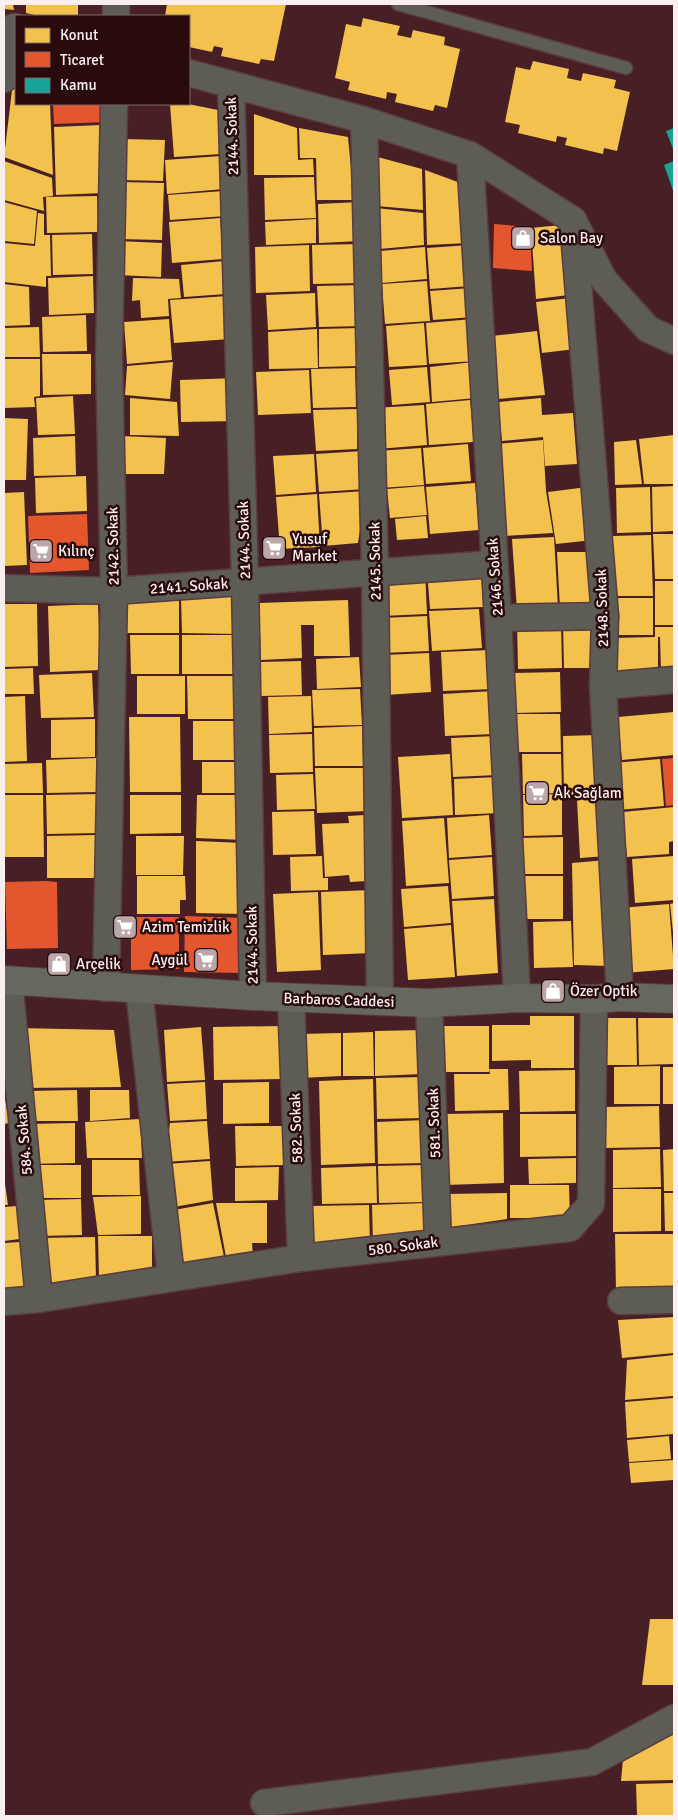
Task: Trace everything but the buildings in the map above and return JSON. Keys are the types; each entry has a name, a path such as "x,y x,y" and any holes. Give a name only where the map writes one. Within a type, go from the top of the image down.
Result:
{"main road":[{"name":"Barbaros Caddesi","path":"6,980 139,990 380,1002 429,1003 517,998 674,999"}],"street":[{"path":"4,79 11,27"},
{"path":"190,73 364,120 470,155 573,220 604,280 648,328 674,341"},
{"name":"2144. Sokak","path":"231,84 245,582 253,996"},
{"name":"2142. Sokak","path":"106,988 114,591 108,358 114,105"},
{"name":"2145. Sokak","path":"364,120 375,572 380,1002"},
{"name":"2146. Sokak","path":"470,155 498,618 517,998"},
{"name":"2148. Sokak","path":"573,220 605,616 603,686 607,998"},
{"name":"2141. Sokak","path":"4,588 114,591 494,564"},
{"path":"498,618 605,616"},
{"path":"603,686 674,680"},
{"name":"584. Sokak","path":"6,980 39,1299"},
{"path":"139,990 171,1277"},
{"name":"582. Sokak","path":"291,998 301,1258"},
{"name":"580. Sokak","path":"4,1302 39,1299 301,1258 570,1228 590,1204 607,998"},
{"name":"581. Sokak","path":"429,1003 438,1242"},
{"path":"621,1301 674,1300"},
{"path":"264,1802 592,1762 674,1718"}],"lane":[{"path":"398,4 439,9 626,68"}],"place":[{"name":"Salon Bay","path":"523,238"},
{"name":"Yusuf Market","path":"274,548"},
{"name":"Kılınç","path":"41,551"},
{"name":"Ak Sağlam","path":"537,793"},
{"name":"Azim Temizlik","path":"125,927"},
{"name":"Aygül","path":"206,960"},
{"name":"Arçelik","path":"59,964"},
{"name":"Özer Optik","path":"553,991"}]}
